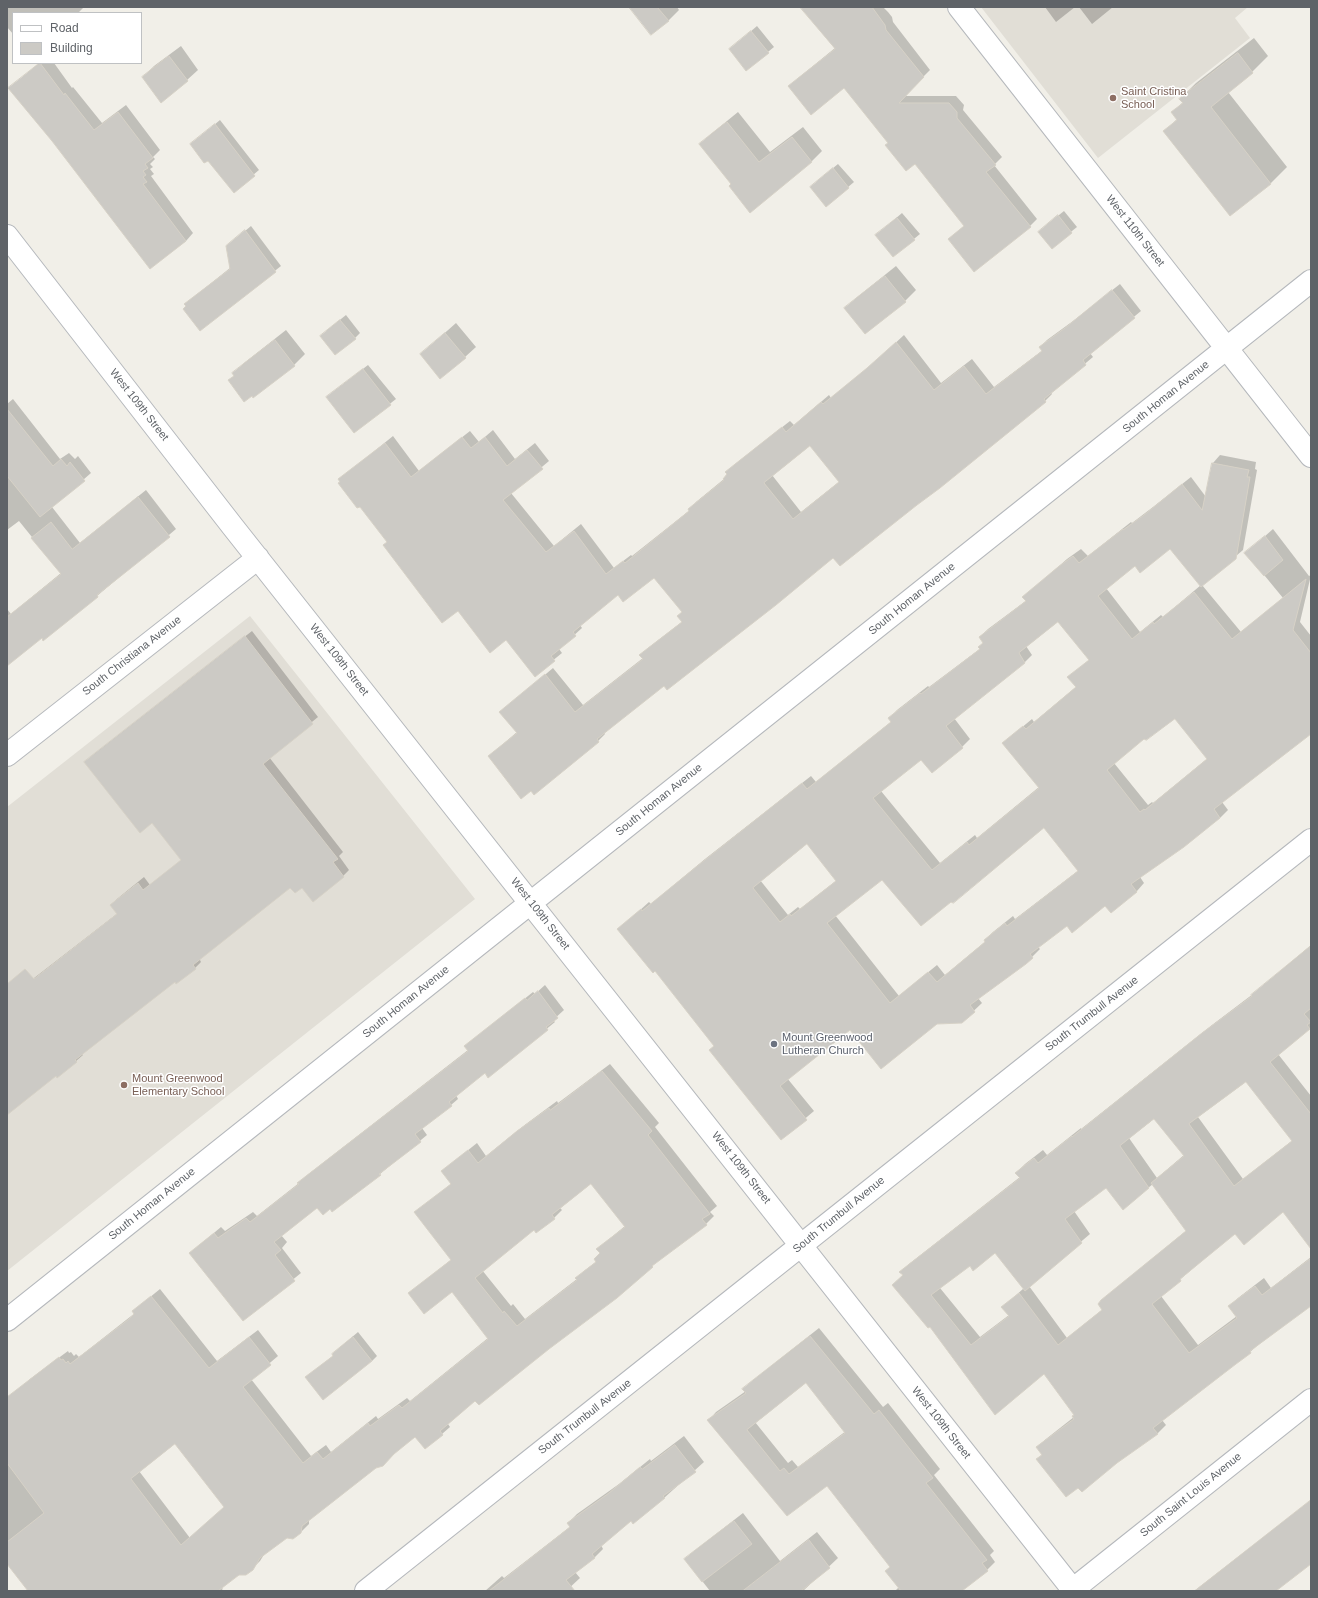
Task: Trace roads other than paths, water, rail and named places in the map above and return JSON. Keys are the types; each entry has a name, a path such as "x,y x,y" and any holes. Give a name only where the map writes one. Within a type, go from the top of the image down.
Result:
{"street":[{"name":"West 110th Street","path":"959,7 1311,456"},
{"name":"West 109th Street","path":"7,236 258,558 802,1245 1072,1591"},
{"name":"South Homan Avenue","path":"7,1320 1311,281"},
{"name":"South Christiana Avenue","path":"7,755 258,558"},
{"name":"South Trumbull Avenue","path":"366,1591 1311,840"},
{"name":"South Saint Louis Avenue","path":"1072,1591 1311,1400"}],"place":[{"name":"Saint Cristina School","path":"1113,98"},
{"name":"Mount Greenwood Lutheran Church","path":"774,1044"},
{"name":"Mount Greenwood Elementary School","path":"124,1085"}]}
